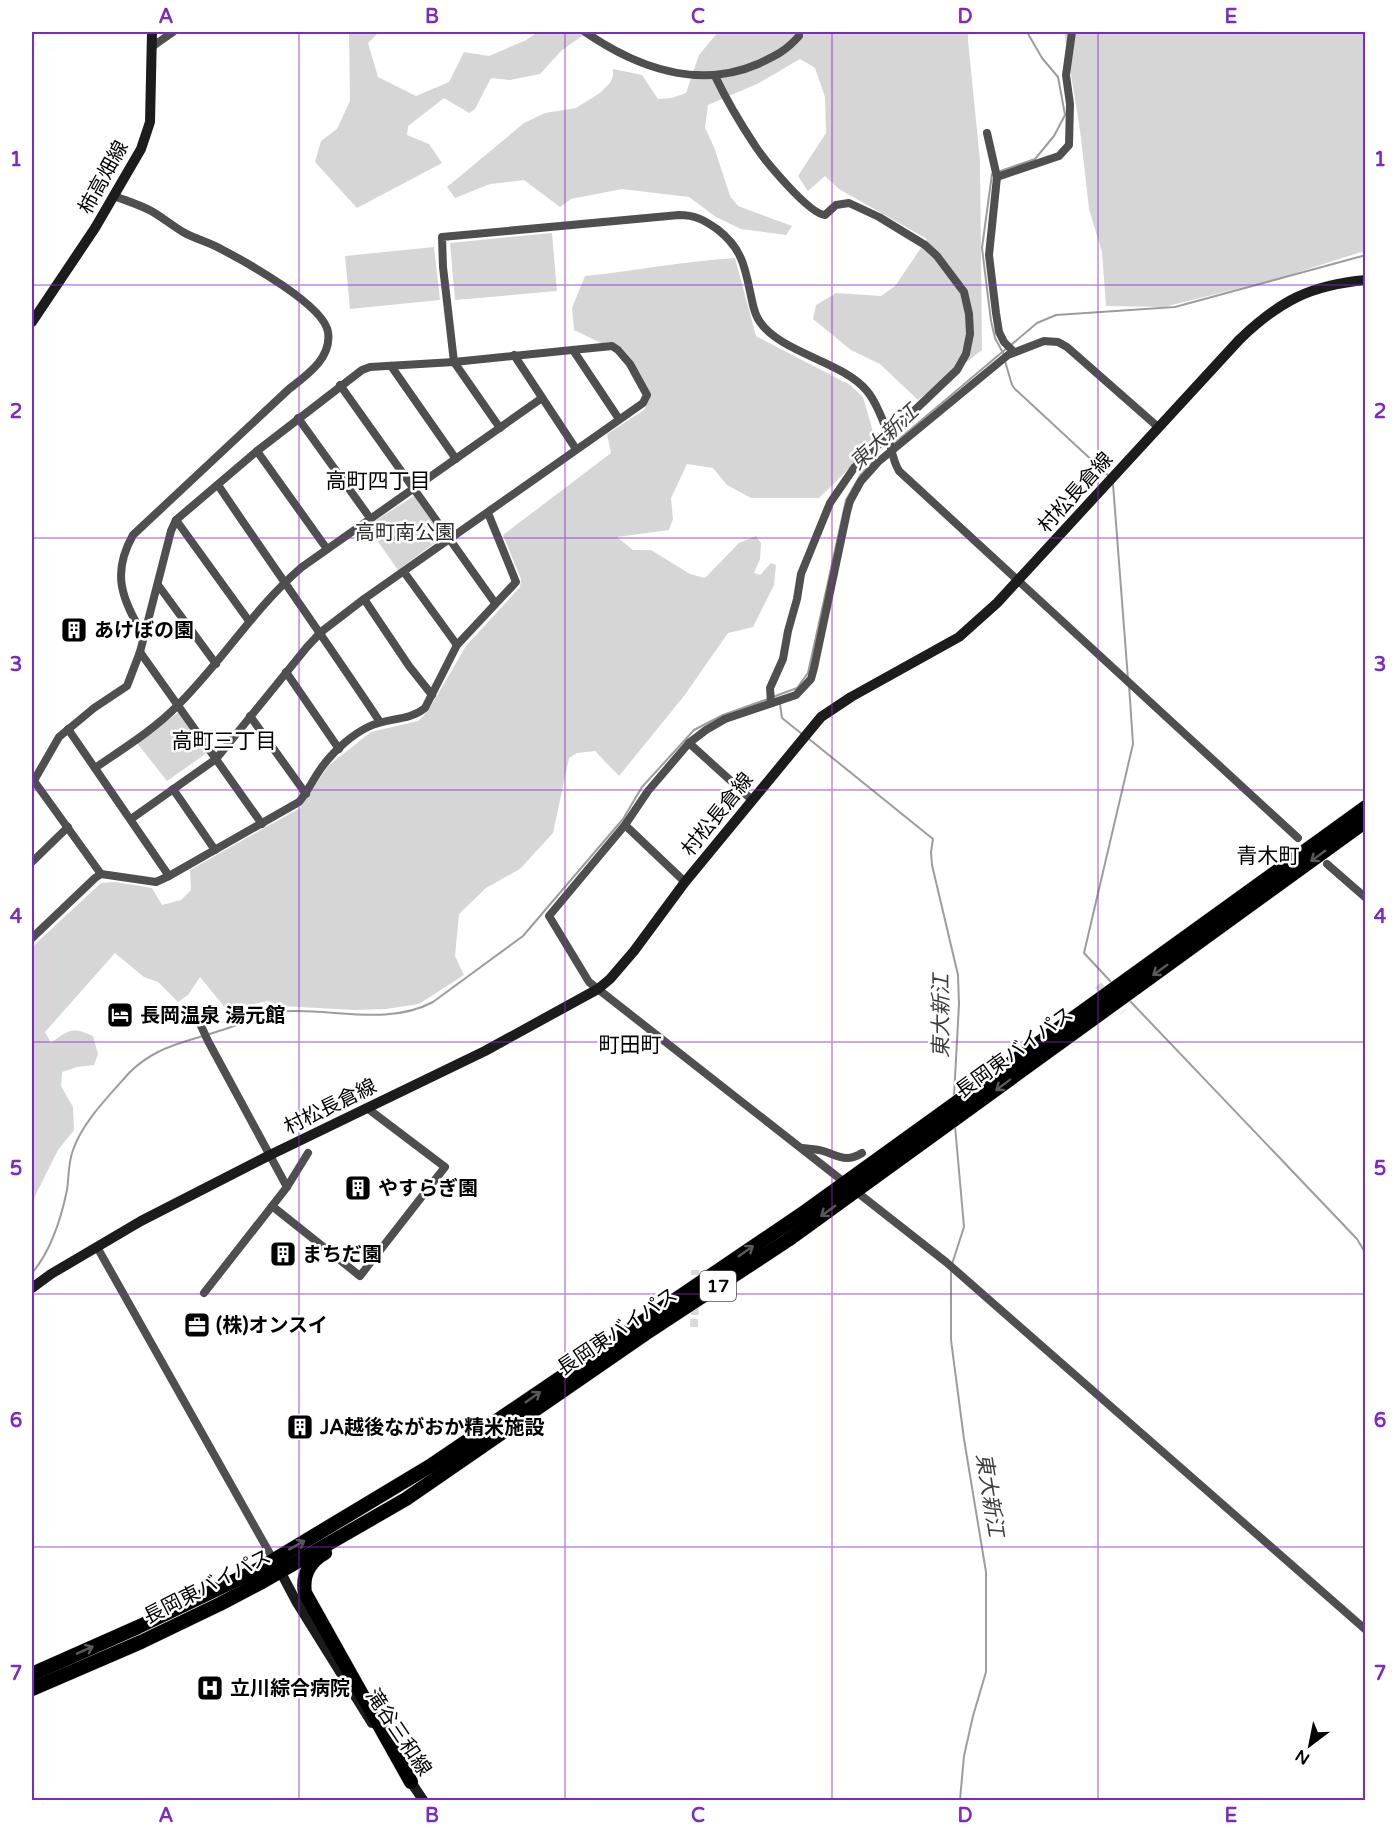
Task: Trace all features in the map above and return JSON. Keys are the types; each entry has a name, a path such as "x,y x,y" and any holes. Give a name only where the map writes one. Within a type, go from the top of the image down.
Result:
{"highway":[{"name":"長岡東バイパス","path":"32,1674 166,1614 256,1570 276,1565 406,1499 645,1334 788,1240 850,1187 1365,807"},
{"name":"長岡東バイパス","path":"32,1689 167,1630 262,1582 276,1565 430,1467 850,1187 1365,821"},
{"path":"406,1499 355,1536 317,1557 303,1582 309,1602 338,1649 411,1782"}],"main road":[{"name":"柿高畑線","path":"32,322 74,262 141,148 150,122 152,32"},
{"name":"村松長倉線","path":"32,1288 51,1274 141,1221 270,1155 485,1051 598,989 610,979 634,951 685,882 821,717 851,697 959,637 997,603 1240,339 1278,306 1317,288 1365,280"},
{"name":"滝谷三和線","path":"276,1565 353,1696 423,1800"}],"street":[{"path":"153,46 173,32"},
{"path":"585,32 609,48 646,65 677,73 715,76 748,68 777,55 788,49 799,36 799,32"},
{"path":"997,177 1059,156 1069,145 1071,104 1066,75 1072,32"},
{"path":"715,76 754,144 805,205 820,215 825,215 836,205 849,203 879,217 924,245 937,256 964,292 969,314 970,334 963,363 854,468 830,503 801,574 783,659 770,688 771,703"},
{"path":"987,133 997,177 989,255 999,332 1004,342 1014,352"},
{"path":"114,196 151,211 185,233 221,249 302,299 326,324 328,340 327,352 305,377 289,389 133,535 121,561 121,586 132,615 143,635"},
{"path":"500,428 454,363 443,267 442,237 679,214 696,216 716,229 735,246 744,264 753,310 764,327 778,338 866,389 888,436 891,453 899,471 1298,838"},
{"path":"1158,428 1058,342 1044,341 1014,352 976,380 868,472 850,501 811,679 796,695 726,719 689,743 648,791 625,825 549,916 589,982 946,1262 1365,1630"},
{"path":"101,874 68,827 32,782 59,737 94,708 127,686 140,652 171,531 176,520 256,451 362,370 370,367 454,363 612,346 618,350 630,364 647,395 643,403 364,599 321,632 216,759 131,819"},
{"path":"573,350 619,420"},
{"path":"514,356 576,449"},
{"path":"391,366 456,459"},
{"path":"340,386 495,603"},
{"path":"95,768 134,742 178,706 284,583 370,518 542,398"},
{"path":"298,418 370,518"},
{"path":"256,451 327,549"},
{"path":"218,485 301,608 321,632 380,722"},
{"path":"32,938 101,874 156,882 169,876 299,802 325,762 367,727 380,722 406,718 425,708 457,645 516,582 488,513"},
{"path":"176,520 249,621"},
{"path":"404,572 457,645"},
{"path":"158,585 216,664"},
{"path":"364,599 409,666 432,695"},
{"path":"140,652 262,824"},
{"path":"286,672 339,749"},
{"path":"250,716 306,794"},
{"path":"68,729 169,876"},
{"path":"689,743 752,800"},
{"path":"173,789 215,850"},
{"path":"625,825 685,882"},
{"path":"32,862 68,827"},
{"path":"1327,864 1365,898"},
{"path":"197,1017 287,1187"},
{"path":"272,1206 360,1276 446,1167 367,1108"},
{"path":"801,1148 823,1151 846,1159 862,1153"},
{"path":"204,1293 287,1187 308,1153"},
{"path":"97,1247 276,1565"}],"green space":[{"path":"349,32 379,32 368,43 378,77 416,96 449,82 464,52 489,56 526,40 538,32 588,32 562,50 540,74 510,80 491,78 475,109 469,113 444,98 408,126 407,135 429,144 442,163 357,208 315,162 321,141 337,129 350,101"},
{"path":"718,32 968,32 980,161 982,350 918,400 880,364 851,350 813,319 816,305 836,293 881,296 895,286 927,239 839,189 825,176 808,191 798,176 826,133 825,97 815,68 800,59 759,83 708,105 705,128 714,147 730,196 738,206 792,226 786,235 741,229 716,217 689,197 622,189 571,199 560,207 524,180 490,184 455,198 447,187 524,123 545,113 576,108 600,93 610,83 613,69 642,75 658,99 672,98 686,93 699,55"},
{"path":"1064,32 1365,32 1365,253 1361,252 1280,278 1164,307 1106,306 1102,252 1089,209 1080,130"},
{"path":"552,233 557,291 455,300 450,243"},
{"path":"434,247 440,300 350,309 345,256"},
{"path":"735,258 756,336 850,385 863,397 876,442 819,498 751,498 727,485 713,468 687,464 671,498 673,519 669,530 617,537 633,550 651,550 690,574 705,578 739,543 756,536 761,543 760,559 754,573 760,575 771,563 776,565 774,585 753,627 728,633 684,696 619,776 595,751 577,753 569,758 553,833 520,869 486,888 459,914 455,956 464,975 419,1004 386,1009 355,1010 281,1006 268,1001 227,1010 200,977 188,995 178,1002 158,982 144,977 115,953 45,1032 51,1043 70,1031 86,1033 93,1036 98,1054 94,1065 62,1072 61,1086 73,1107 74,1130 58,1150 32,1202 32,947 101,883 116,882 152,888 162,905 181,900 191,890 190,870 300,808 328,766 371,732 418,721 428,711 466,646 520,587 521,579 503,535 611,453 607,434 644,410 650,398 630,358 622,348 612,343 601,343 574,330 572,308 585,276"},
{"name":"高町南公園","path":"414,496 443,537 398,570 367,526"},
{"path":"180,711 208,752 167,781 137,743"}],"waterway":[{"path":"1003,353 995,338 991,321 982,248 992,174 1035,159 1054,136 1065,115 1058,77 1042,58 1027,32"},
{"path":"1011,345 1037,323 1056,315 1175,307 1366,255"},
{"name":"東大新江","path":"892,445 1007,348"},
{"path":"1005,361 1015,389 1110,477"},
{"name":"東大新江","path":"773,697 797,688 808,673 846,500 861,474 874,461"},
{"path":"1113,484 1128,679"},
{"path":"1112,983 1084,953 1133,744 1129,685"},
{"path":"32,1273 49,1245 62,1212 70,1160 77,1139 97,1109 139,1064 173,1045 274,1013 310,1011 382,1015 417,1009 433,1002 523,936 623,819 642,787 694,730 723,715 768,699"},
{"name":"東大新江","path":"780,704 782,718 802,734"},
{"name":"東大新江","path":"809,739 933,839 932,865 958,975 959,1004 954,1096"},
{"path":"1129,1000 1357,1239 1366,1254"},
{"name":"東大新江","path":"952,1264 964,1227 955,1126"},
{"name":"東大新江","path":"951,1270 951,1340 964,1439 986,1572 986,1672 964,1756 960,1800"}],"tunnel":[{"path":"1098,985 1123,1012"},
{"path":"695,1270 695,1287"},
{"path":"694,1327 695,1302"}],"place":[{"name":"あけぼの園","path":"74,630"},
{"name":"長岡温泉 湯元館","path":"120,1015"},
{"name":"やすらぎ園","path":"358,1188"},
{"name":"まちだ園","path":"283,1254"},
{"name":"(株)オンスイ","path":"197,1325"},
{"name":"JA越後ながおか精米施設","path":"300,1427"},
{"name":"立川綜合病院","path":"210,1688"}],"district":[{"name":"高町四丁目","path":"378,481"},
{"name":"高町三丁目","path":"224,741"},
{"name":"青木町","path":"1268,856"},
{"name":"町田町","path":"630,1045"}]}
